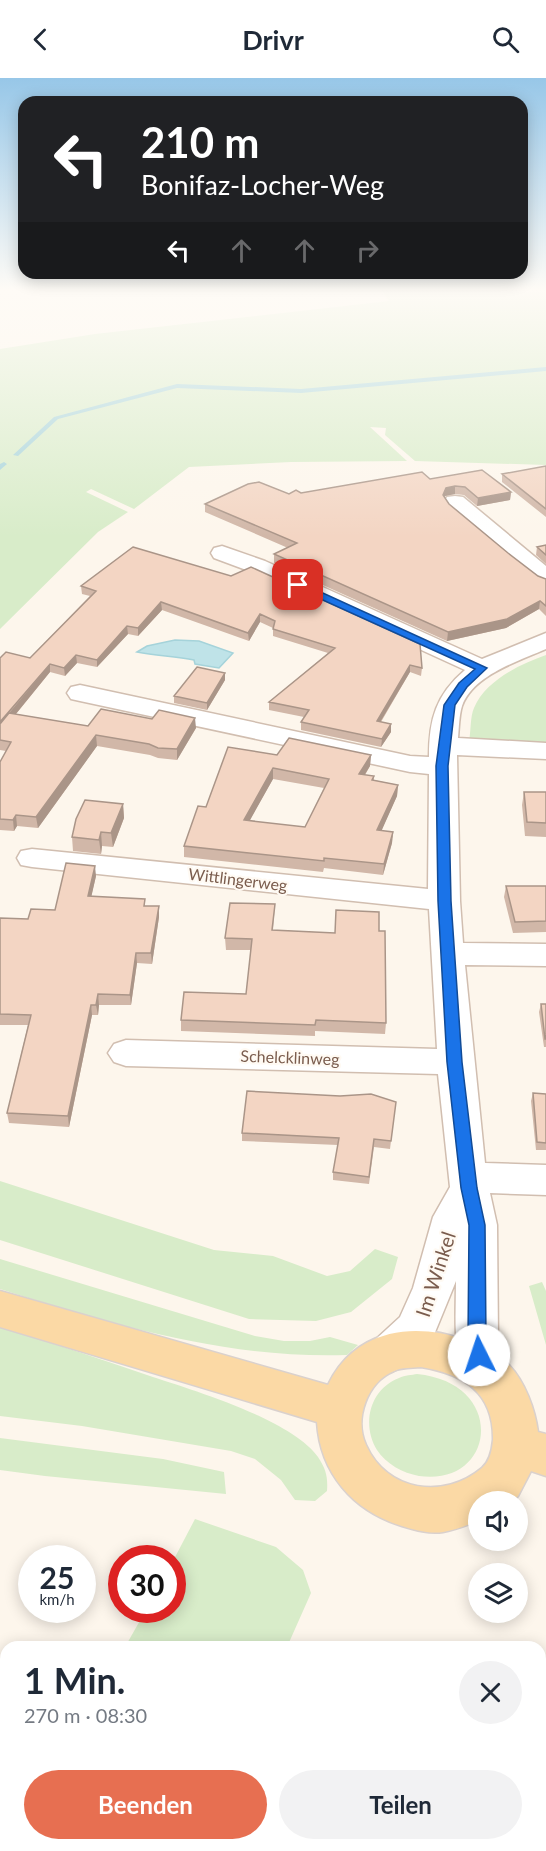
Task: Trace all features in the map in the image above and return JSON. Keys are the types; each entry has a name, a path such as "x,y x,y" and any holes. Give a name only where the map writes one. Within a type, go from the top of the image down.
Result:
{"main road":[{"path":"0,1309 339,1408"},
{"path":"421,1348 453,1353 482,1369 497,1384 510,1403 516,1424 531,1451 508,1470 491,1490 468,1504 440,1510 411,1507 383,1496 361,1479 346,1457 338,1433 339,1408 349,1384 366,1365 390,1353 421,1348"}],"street":[{"path":"455,502 546,578"},
{"path":"222,553 257,566 482,668"},
{"name":"Im Winkel","path":"482,1369 477,1341 477,1225 468,1182 455,1062 444,901 442,756 449,705 463,685 482,668 546,640"},
{"path":"81,693 410,764 442,756 546,751"},
{"name":"Wittlingerweg","path":"32,858 444,901"},
{"path":"448,954 546,956"},
{"name":"Schelcklinweg","path":"126,1053 455,1062"},
{"path":"468,1182 546,1180"},
{"name":"Im Winkel","path":"390,1353 416,1329 434,1288 453,1217 468,1182"}],"green space":[{"path":"0,372 546,372 546,465 415,461 385,435 386,428 370,427 407,461 291,462 189,467 134,509 91,489 86,492 128,512 98,532 0,629"},
{"path":"546,655 546,744 469,741 473,712 479,698 486,690 504,675 525,663"},
{"path":"0,1181 214,1250 273,1256 327,1276 350,1271 375,1249 398,1257 392,1279 351,1312 316,1321 249,1319 0,1240"},
{"path":"0,1259 255,1336 284,1341 310,1341 330,1337 358,1345 347,1355 303,1355 215,1345 128,1327 0,1289"},
{"path":"542,1282 546,1291 546,1345 529,1286"},
{"path":"0,1327 189,1389 264,1418 305,1443 318,1457 326,1473 327,1491 315,1501 295,1500 281,1480 255,1459 231,1451 82,1426 0,1416"},
{"path":"417,1374 446,1381 467,1395 478,1413 481,1432 476,1451 464,1466 445,1475 419,1476 407,1473 390,1464 377,1450 372,1440 369,1419 371,1408 381,1390 401,1377"},
{"path":"0,1438 163,1459 224,1472 226,1494 0,1470"},
{"path":"195,1519 276,1547 303,1570 311,1593 290,1641 128,1641 139,1623 186,1623 186,1545 181,1545"}],"water":[{"path":"175,640 199,641 233,653 219,668 195,664 194,660 137,652 147,646"}],"building":[{"path":"546,466 546,509 502,474"},
{"path":"482,470 511,492 478,498 465,487 455,486 446,488 443,495 449,504 508,553 538,576 546,579 546,606 540,601 507,619 448,632 274,554 297,543 205,504 248,484 259,482 289,494 296,490 301,493 422,472 430,479"},
{"path":"546,545 546,555 537,547"},
{"path":"133,547 231,576 251,567 420,644 422,668 410,665 377,721 391,724 382,739 301,722 309,710 269,702 335,648 273,629 275,621 260,614 248,633 161,602 138,628 127,626 97,660 76,655 64,668 50,664 0,722 0,658 6,652 30,658 96,591 81,586"},
{"path":"197,667 225,673 207,703 174,696"},
{"path":"101,709 152,719 159,710 195,718 177,749 158,748 149,744 96,735 36,817 16,815 13,820 0,819 0,762 11,742 0,740 0,724 9,713 88,726"},
{"path":"289,738 371,755 359,774 374,776 372,780 398,785 377,830 393,832 384,864 324,858 324,861 184,846 198,806 206,807 228,747 277,755","holes":["273,768 329,779 305,827 244,820"]},
{"path":"524,792 546,792 546,823 527,822"},
{"path":"85,800 123,804 111,833 101,832 99,840 72,837 76,819"},
{"path":"66,863 95,866 88,896 145,899 144,906 159,906 151,953 136,953 130,995 98,994 96,1005 91,1005 68,1116 7,1113 31,1015 0,1014 0,918 28,919 31,909 55,910"},
{"path":"506,886 546,886 546,921 515,922"},
{"path":"230,903 275,904 272,930 335,933 336,910 379,912 379,931 385,931 386,1023 316,1020 315,1025 181,1020 184,992 246,994 252,939 225,938"},
{"path":"541,1004 546,1004 546,1039 545,1039"},
{"path":"247,1091 340,1096 371,1094 396,1102 391,1141 374,1139 369,1177 333,1172 339,1138 242,1133"},
{"path":"533,1093 546,1094 546,1143 537,1142"}],"waterway":[{"path":"16,455 56,418 177,386 301,391 515,372"},
{"path":"0,468 4,464"}],"route":[{"path":"298,585 482,668 463,685 449,705 442,766 444,901 455,1062 469,1188 477,1225 479,1355"}]}
